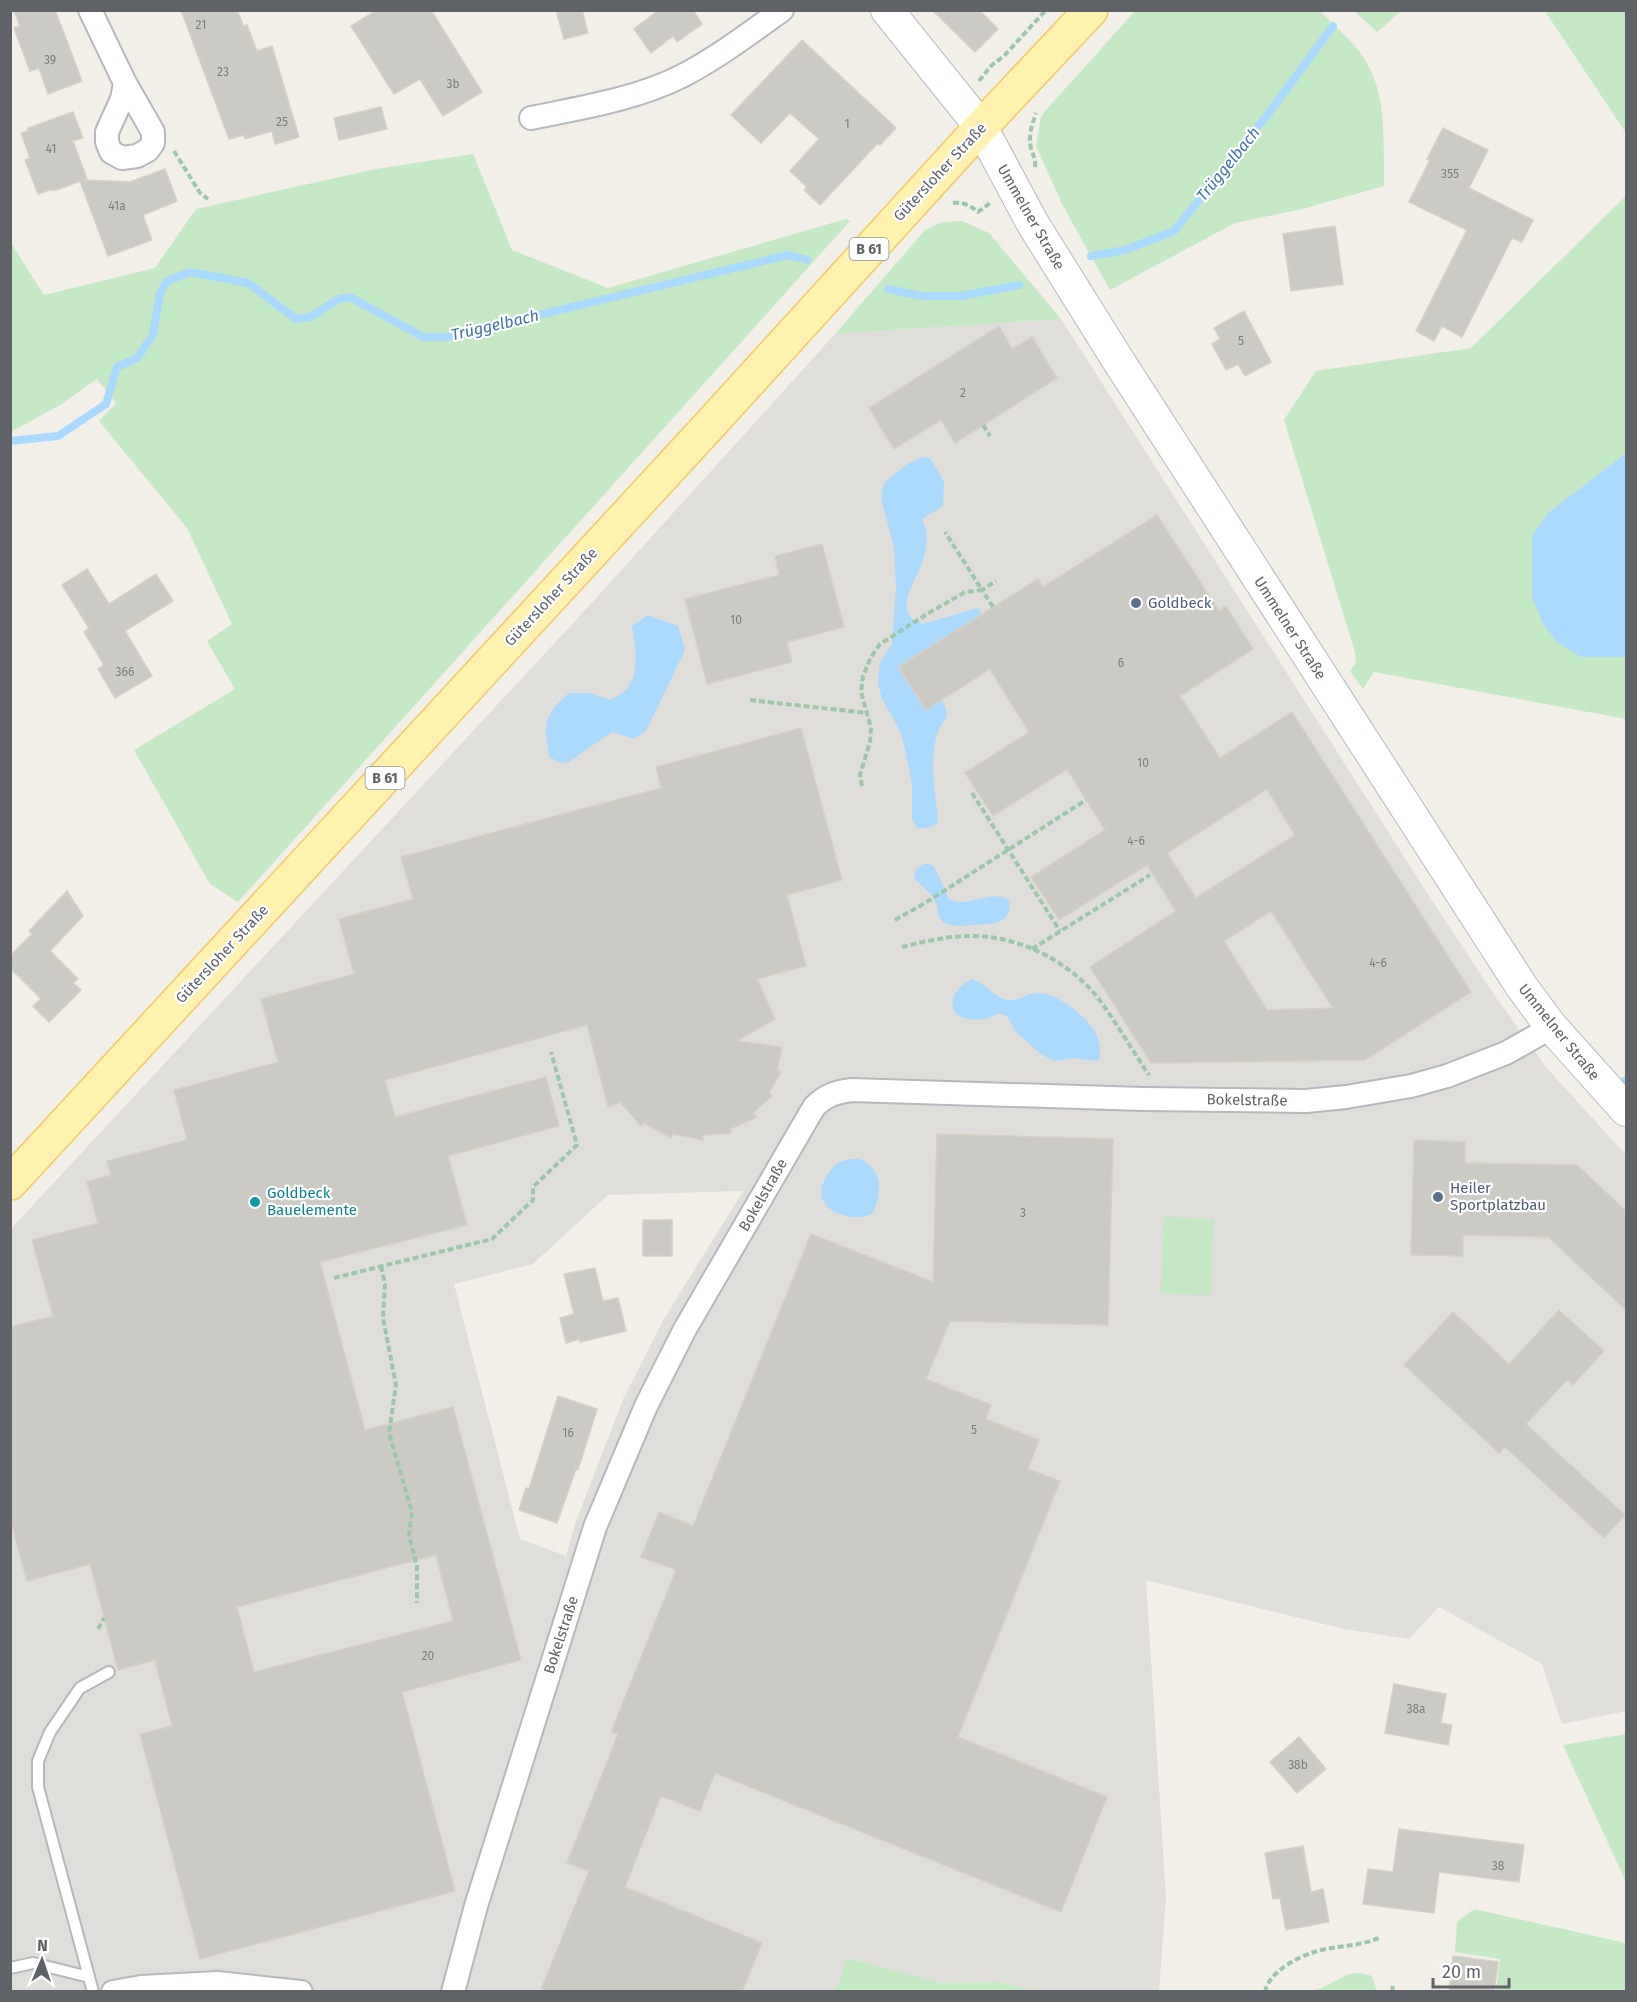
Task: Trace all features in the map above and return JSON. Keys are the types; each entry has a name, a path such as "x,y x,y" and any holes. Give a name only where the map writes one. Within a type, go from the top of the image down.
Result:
{"main road":[{"name":"Ummelner Straße","path":"887,10 981,127 1033,224 1116,357 1515,977 1550,1025 1626,1110"},
{"name":"Gütersloher Straße","path":"10,1183 1091,10"}],"street":[{"path":"90,10 125,83 153,132 153,143 148,150 137,156 122,158 111,152 107,142 107,132 122,99 125,83"},
{"path":"531,118 604,102 681,76 782,10"},
{"name":"Bokelstraße","path":"453,1992 476,1906 595,1527 617,1472 646,1406 685,1329 814,1107 822,1098 835,1092 852,1090 1153,1099 1306,1101 1346,1097 1410,1086 1473,1067 1506,1053 1538,1035 1550,1025"},
{"path":"112,1992 141,1987 217,1983 301,1992"}],"lane":[{"path":"93,1992 38,1787 38,1761 50,1732 80,1688 109,1672"},
{"path":"10,1968 33,1963 88,1977"}],"path":[{"path":"992,65 1004,56 1047,10"},
{"path":"153,132 171,147 200,193 208,199"},
{"path":"983,425 990,436"},
{"path":"945,532 993,607"},
{"path":"862,786 861,775 871,728 861,692 863,676 871,657 880,644 927,614 964,592 982,590 996,581"},
{"path":"750,700 867,713"},
{"path":"972,793 1060,931"},
{"path":"895,920 1086,800"},
{"path":"1032,949 1150,875"},
{"path":"902,947 965,936 1001,938 1057,961 1076,975 1098,998 1152,1080 1153,1099"},
{"path":"334,1278 492,1239 533,1200 532,1187 577,1145 551,1052"},
{"path":"381,1266 385,1284 383,1318 396,1385 389,1433 411,1512 409,1535 417,1567 417,1603"},
{"path":"98,1629 104,1618"},
{"path":"1265,1992 1266,1986 1279,1970 1313,1952 1363,1944 1381,1936"},
{"path":"1392,1992 1393,1985"}],"shaded area":[{"path":"1061,319 1495,996 1546,1067 1626,1155 1626,1711 1562,1724 1542,1664 1439,1607 1409,1639 1344,1629 1146,1580 1166,1897 1159,1991 1035,1992 1000,1982 942,1983 847,1958 835,1992 11,1991 10,1230 588,607 835,334","holes":["743,1191 664,1319 624,1397 576,1521 566,1556 520,1539 454,1284 533,1264 608,1195"]}],"green space":[{"path":"1135,11 1320,11 1355,46 1372,72 1383,120 1384,186 1302,209 1235,223 1110,290 1062,204 1036,146 1041,117 1046,110"},
{"path":"1354,11 1401,11 1377,32"},
{"path":"1545,11 1626,11 1626,133"},
{"path":"473,154 512,250 608,288 846,219 850,221 238,902 210,884 134,750 235,689 207,641 232,624 187,528 99,421 116,403 97,379 60,405 11,432 11,243 44,295 155,268 196,209 376,169"},
{"path":"1626,196 1626,453 1549,512 1532,536 1532,597 1581,657 1626,657 1626,719 1374,672 1363,689 1350,671 1356,663 1355,652 1284,420 1316,371 1471,348"},
{"path":"962,221 989,233 1061,319 835,334 925,230 943,222"},
{"path":"1163,1217 1214,1219 1211,1295 1161,1294"},
{"path":"1626,1734 1626,1882 1563,1745"},
{"path":"1474,1909 1626,1943 1626,1991 1496,1991 1500,1959 1455,1952 1457,1922"},
{"path":"847,1958 942,1983 1000,1982 1035,1991 835,1991"},
{"path":"1360,1973 1372,1976 1377,1991 1315,1991 1349,1974"}],"water":[{"path":"1626,453 1626,657 1581,657 1557,642 1542,622 1532,597 1532,536 1549,512"},
{"path":"923,457 930,458 944,482 943,506 922,519 926,529 926,545 923,560 908,595 908,612 913,619 923,624 978,608 982,614 899,667 926,710 942,700 947,712 938,732 934,751 933,766 938,822 928,827 917,828 912,819 912,784 903,740 882,699 878,684 880,662 892,644 896,588 894,548 881,498 884,483 906,465"},
{"path":"648,615 678,626 685,650 646,731 634,739 612,732 567,763 557,762 549,756 546,728 550,714 569,693 589,693 610,700 626,690 634,676 635,668 632,626"},
{"path":"924,864 934,867 949,899 964,902 987,897 1002,897 1009,900 1008,914 1000,922 988,924 959,926 945,923 939,917 932,896 914,878 916,869"},
{"path":"972,979 1007,1000 1038,993 1064,1002 1090,1024 1099,1044 1100,1058 1097,1061 1075,1058 1054,1061 1041,1054 1016,1032 1007,1016 998,1014 986,1019 973,1020 958,1015 953,1006 955,993"},
{"path":"859,1159 873,1168 879,1182 879,1190 872,1214 852,1217 830,1209 825,1204 821,1193 826,1177 836,1164 845,1160"}],"building":[{"path":"14,10 55,10 82,81 48,94 39,68 30,71 14,28 20,26"},
{"path":"181,10 237,10 244,27 247,25 257,51 272,46 299,137 275,144 272,131 245,139 244,135 229,139"},
{"path":"377,10 431,10 482,92 443,116 420,79 394,94 351,26"},
{"path":"556,10 582,10 588,33 564,39"},
{"path":"659,10 693,10 702,24 677,42 673,36 651,53 634,29"},
{"path":"932,10 979,10 998,29 975,52"},
{"path":"802,40 896,128 880,145 878,143 820,205 804,190 807,187 790,171 819,139 790,113 761,143 731,115"},
{"path":"381,107 387,129 339,140 334,118"},
{"path":"73,112 83,138 73,141 87,179 83,180 130,182 165,169 177,201 143,215 152,240 108,256 80,181 38,194 25,160 30,158 21,133 28,131 28,128"},
{"path":"1443,128 1488,150 1469,188 1533,220 1522,242 1512,238 1462,337 1442,326 1434,341 1416,331 1467,230 1409,202"},
{"path":"1335,226 1343,284 1291,291 1283,234"},
{"path":"1244,311 1271,362 1245,376 1238,364 1226,370 1212,344 1220,339 1214,328"},
{"path":"999,326 1012,349 1032,337 1057,378 955,443 941,420 894,449 869,408"},
{"path":"1157,515 1219,611 1226,606 1253,649 1180,696 1220,758 1292,712 1471,992 1365,1060 1151,1063 1090,967 1176,911 1147,865 1059,920 1031,877 1105,830 1067,769 993,816 965,773 1029,732 990,669 926,710 898,667 1038,579 1043,587","holes":["1267,789 1295,835 1196,898 1167,853","1271,911 1301,958 1333,1008 1267,1010 1224,941"]},
{"path":"822,544 844,627 787,642 792,662 707,684 685,599 779,575 775,556"},
{"path":"87,569 109,604 156,574 173,601 125,631 152,676 115,698 98,669 104,665 84,632 89,628 62,585"},
{"name":"Goldbeck Bauelemente","path":"801,728 842,880 787,895 806,966 757,979 775,1019 737,1041 782,1047 777,1070 781,1072 769,1093 772,1096 753,1113 757,1117 730,1129 731,1133 703,1135 703,1140 673,1134 671,1138 644,1123 641,1126 620,1102 608,1107 587,1025 385,1080 395,1117 546,1077 559,1126 448,1156 467,1225 320,1262 365,1430 453,1407 521,1660 402,1692 455,1891 200,1959 140,1734 172,1726 155,1660 118,1670 90,1564 27,1581 10,1519 10,1327 53,1316 32,1240 98,1223 87,1182 111,1175 107,1161 187,1140 174,1090 278,1062 261,999 354,974 339,919 413,899 401,857 661,788 656,767","holes":["436,1555 453,1621 254,1672 237,1607"]},
{"path":"67,891 83,916 50,951 78,979 73,983 81,990 49,1022 33,1006 41,999 10,968 10,956 32,934 29,931"},
{"path":"937,1134 1113,1139 1108,1325 950,1321 926,1379 991,1405 986,1419 1039,1440 1028,1469 1060,1481 958,1737 1107,1797 1061,1912 715,1773 700,1811 661,1796 625,1887 762,1943 742,1992 540,1992 589,1871 567,1863 618,1734 611,1732 676,1570 641,1557 659,1512 693,1526 811,1234 933,1282"},
{"path":"1414,1140 1465,1142 1465,1163 1577,1165 1626,1211 1626,1310 1548,1237 1463,1235 1463,1256 1411,1255"},
{"path":"643,1220 672,1220 672,1256 643,1256"},
{"path":"595,1268 603,1301 618,1298 626,1331 566,1343 560,1318 574,1314 564,1274"},
{"path":"1559,1310 1604,1351 1573,1385 1567,1380 1526,1424 1625,1515 1604,1538 1505,1447 1499,1453 1404,1365 1453,1312 1509,1364"},
{"path":"558,1396 597,1409 578,1470 576,1469 557,1523 519,1510 526,1488 529,1489"},
{"path":"1394,1684 1446,1694 1441,1723 1452,1725 1448,1745 1385,1733"},
{"path":"1299,1737 1326,1769 1297,1793 1270,1762"},
{"path":"1399,1829 1524,1845 1519,1882 1439,1872 1434,1913 1363,1904 1368,1869 1393,1872"},
{"path":"1303,1846 1311,1892 1323,1889 1329,1922 1286,1930 1280,1898 1273,1899 1265,1853"},
{"path":"1453,1956 1498,1962 1494,1992 1449,1992"}],"waterway":[{"name":"Trüggelbach","path":"1091,256 1125,250 1174,231 1268,114 1333,26"},
{"name":"Trüggelbach","path":"10,441 58,436 106,404 117,367 137,358 153,335 160,293 167,281 190,272 248,283 296,319 310,317 339,299 350,297 423,337 447,337 788,255 807,260"},
{"name":"Trüggelbach","path":"888,289 920,296 961,296 1019,285"}],"place":[{"name":"Goldbeck","path":"1136,603"},
{"name":"Heiler Sportplatzbau","path":"1438,1197"},
{"name":"Goldbeck Bauelemente","path":"255,1202"}]}
